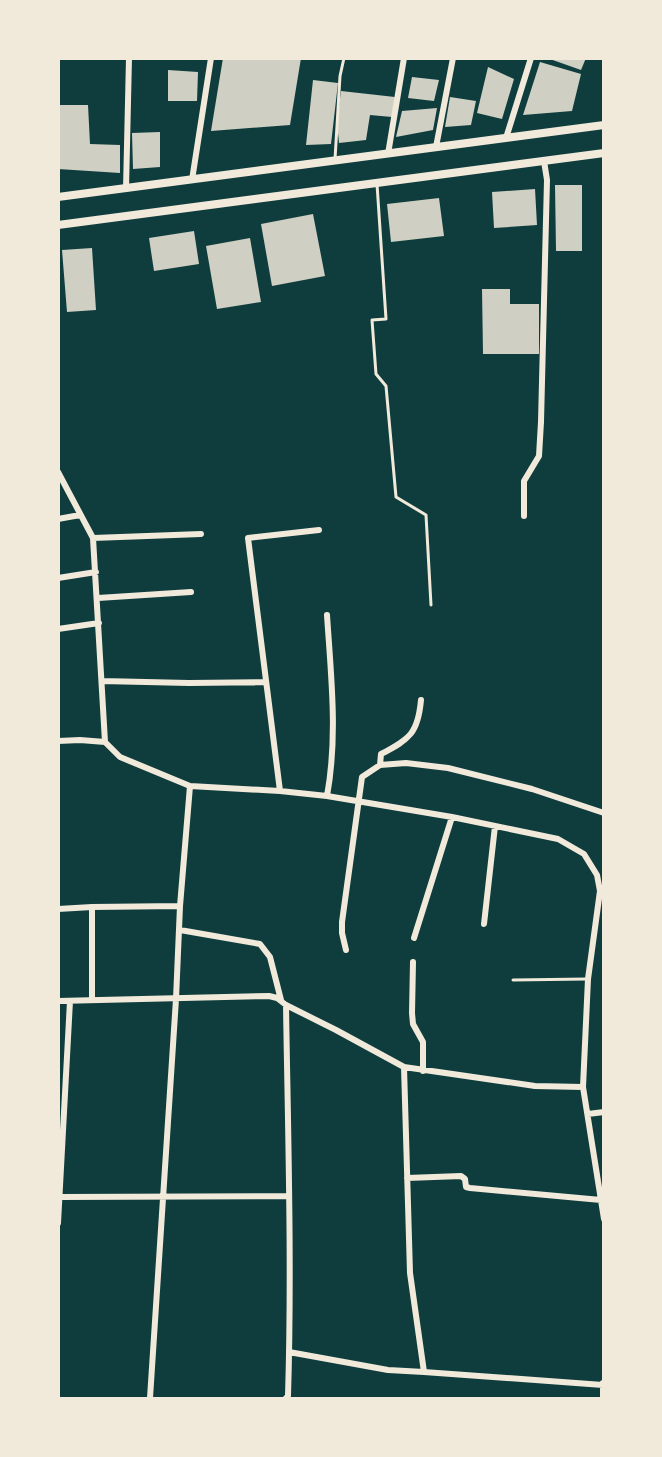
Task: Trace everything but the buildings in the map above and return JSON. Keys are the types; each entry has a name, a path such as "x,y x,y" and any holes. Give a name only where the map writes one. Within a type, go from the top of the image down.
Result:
{"main road":[{"path":"58,197 603,125"},
{"path":"58,225 376,181 603,153"}],"street":[{"path":"126,189 129,58"},
{"path":"192,180 211,58"},
{"path":"388,154 404,58"},
{"path":"436,147 453,58"},
{"path":"506,138 531,58"},
{"path":"525,516 524,481 538,459 541,433 547,180 544,161"},
{"path":"58,472 93,538 105,742"},
{"path":"58,519 80,514"},
{"path":"280,791 249,538 319,530"},
{"path":"93,538 201,534"},
{"path":"58,578 96,572"},
{"path":"98,598 191,592"},
{"path":"327,615 334,718 334,748 327,796"},
{"path":"58,629 99,623"},
{"path":"102,681 266,682"},
{"path":"380,765 381,754 408,739 419,719 420,700"},
{"path":"58,741 105,742 120,757 190,786 280,791 360,801 558,839 584,854 597,875 600,891 588,979 583,1087 602,1200 603,1219"},
{"path":"346,950 342,922 363,777 380,765 406,763 448,768 532,789 603,813"},
{"path":"150,1398 180,906 190,786"},
{"path":"414,938 452,817"},
{"path":"484,924 495,826"},
{"path":"58,909 180,906"},
{"path":"92,907 92,1000"},
{"path":"180,930 260,944 270,957 284,1003 289,1196 289,1352 288,1396 286,1398"},
{"path":"413,962 413,1024 423,1042 423,1071"},
{"path":"58,1001 268,996 277,998 404,1067 536,1086 583,1087"},
{"path":"58,1223 70,1001"},
{"path":"404,1067 410,1273 424,1372"},
{"path":"588,1114 603,1112"},
{"path":"407,1178 461,1176 465,1179 466,1186 470,1188 602,1200"},
{"path":"60,1197 289,1196"},
{"path":"289,1352 388,1370 603,1384 603,1398"}],"lane":[{"path":"335,161 340,76 344,58"},
{"path":"376,181 386,319 372,320 376,374 386,386 396,497 426,515 431,605"},
{"path":"513,980 588,979"}]}
